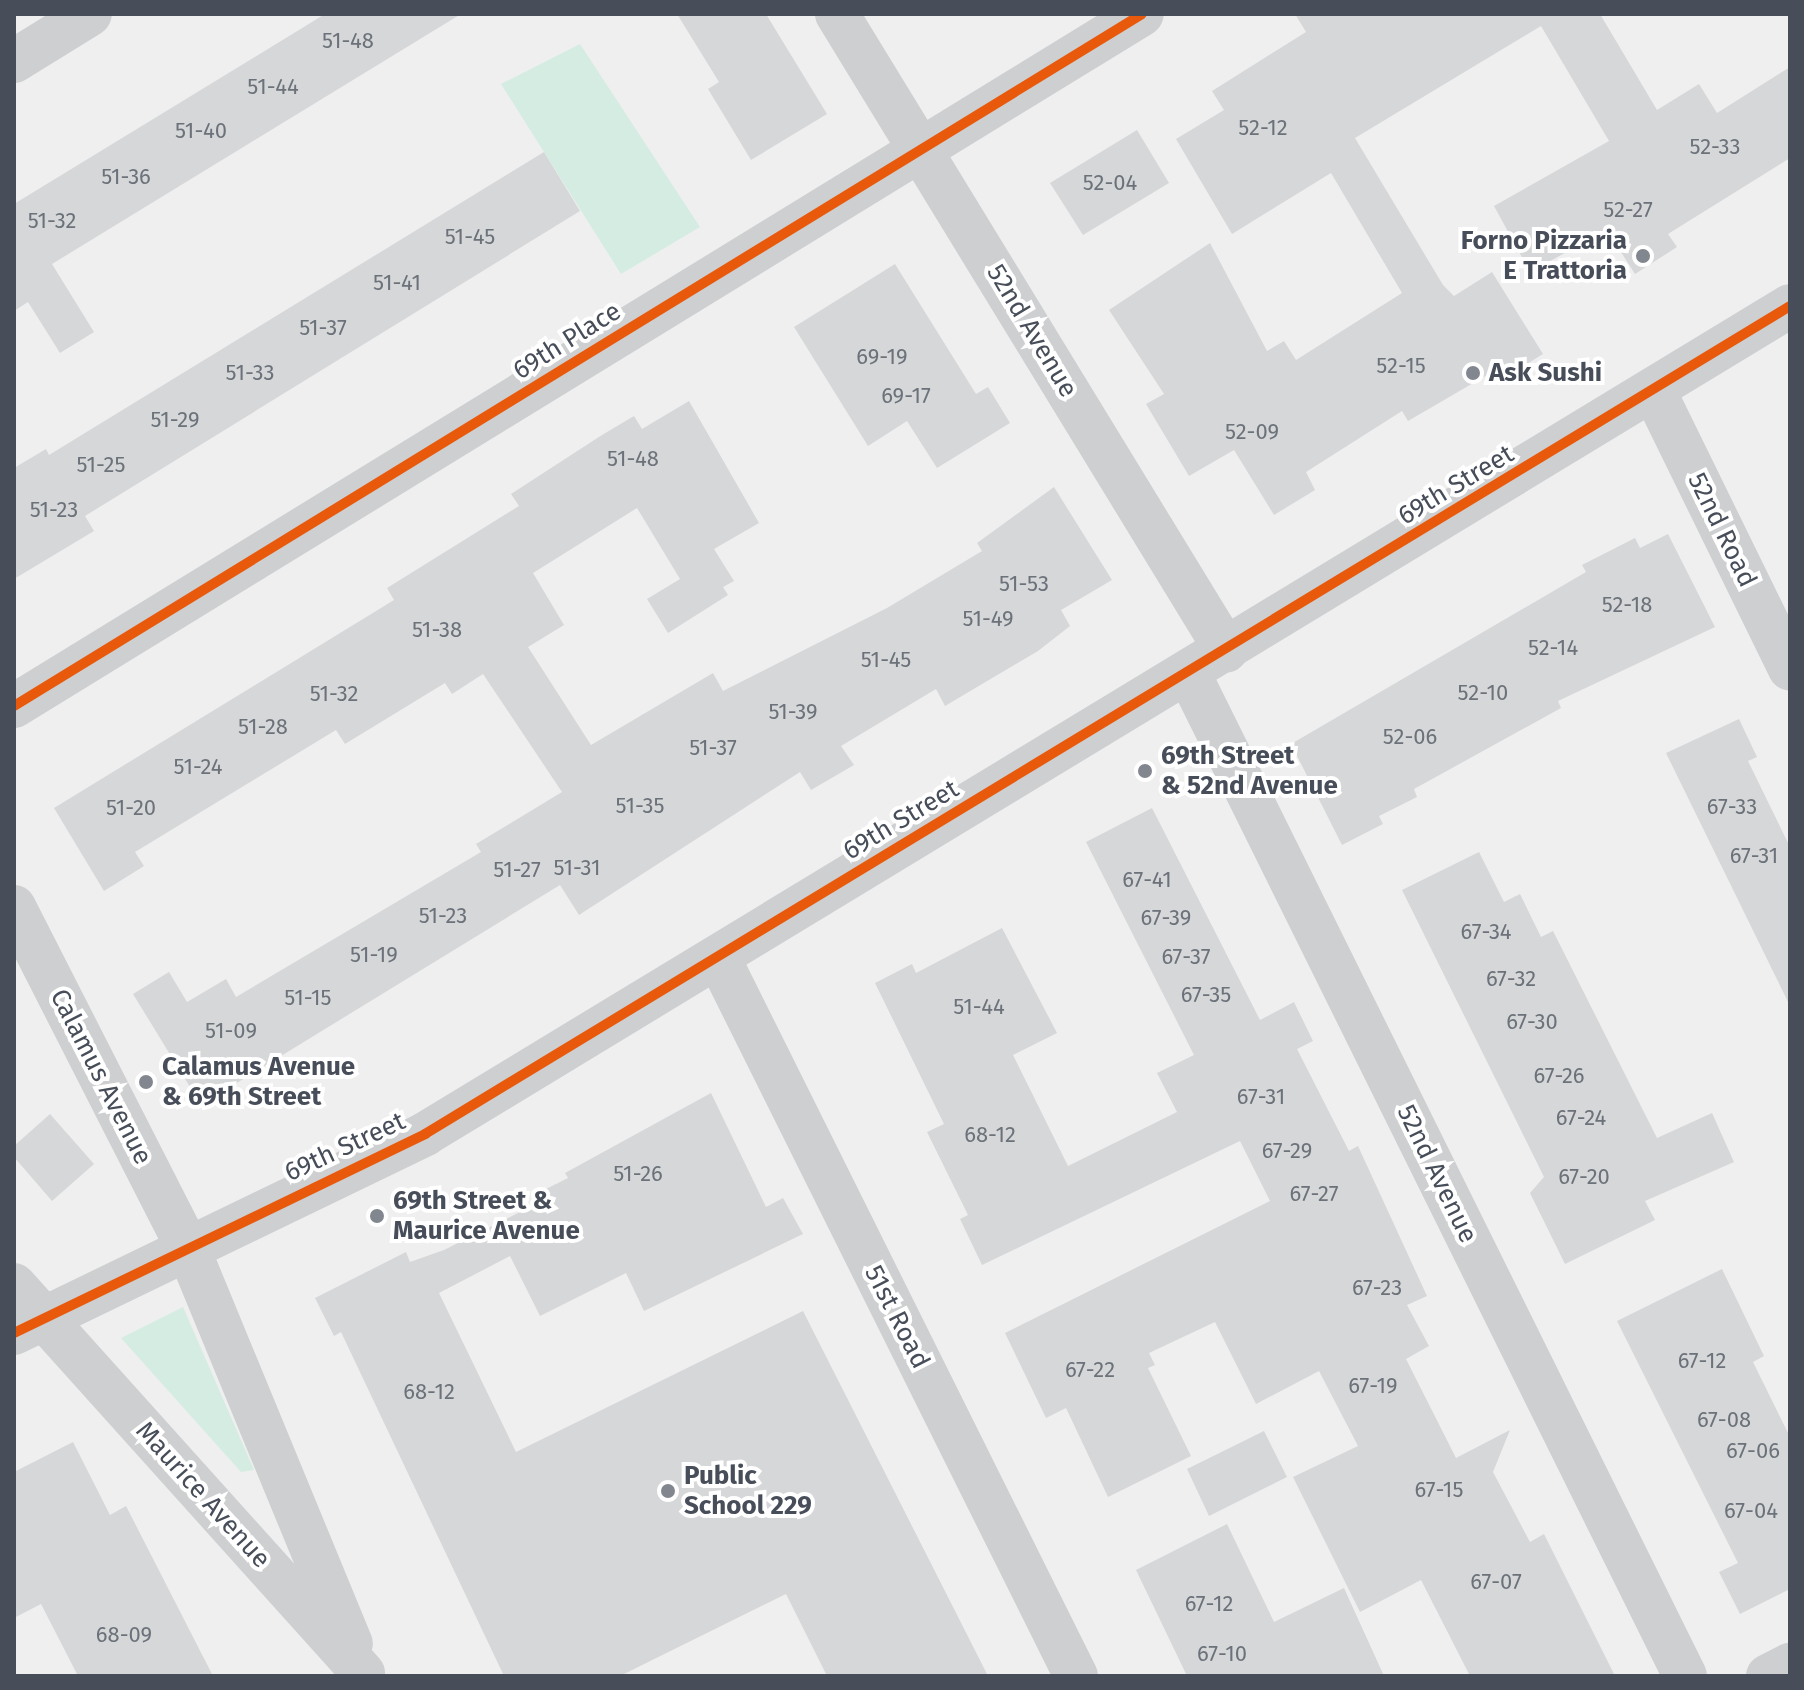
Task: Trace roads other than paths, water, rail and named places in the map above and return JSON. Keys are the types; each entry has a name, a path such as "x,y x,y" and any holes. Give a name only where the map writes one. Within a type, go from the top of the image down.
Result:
{"street":[{"path":"14,61 90,14"},
{"name":"52nd Avenue","path":"837,14 1226,650"},
{"name":"69th Place","path":"14,706 1142,14"},
{"name":"69th Street","path":"28,1326 187,1246 425,1134 1790,306"},
{"name":"52nd Road","path":"1654,391 1790,668"},
{"name":"52nd Avenue","path":"1188,672 1685,1676"},
{"name":"Calamus Avenue","path":"14,907 187,1246"},
{"name":"51st Road","path":"718,957 1076,1676"},
{"name":"Maurice Avenue","path":"187,1246 364,1675"},
{"name":"Maurice Avenue","path":"14,1285 28,1326 364,1675"},
{"path":"1768,1676 1790,1665"}],"place":[{"name":"Forno Pizzaria E Trattoria","path":"1643,256"},
{"name":"Ask Sushi","path":"1473,373"},
{"name":"69th Street & 52nd Avenue","path":"1145,771"},
{"name":"Calamus Avenue & 69th Street","path":"146,1082"},
{"name":"69th Street & Maurice Avenue","path":"377,1216"},
{"name":"Public School 229","path":"668,1491"}]}
